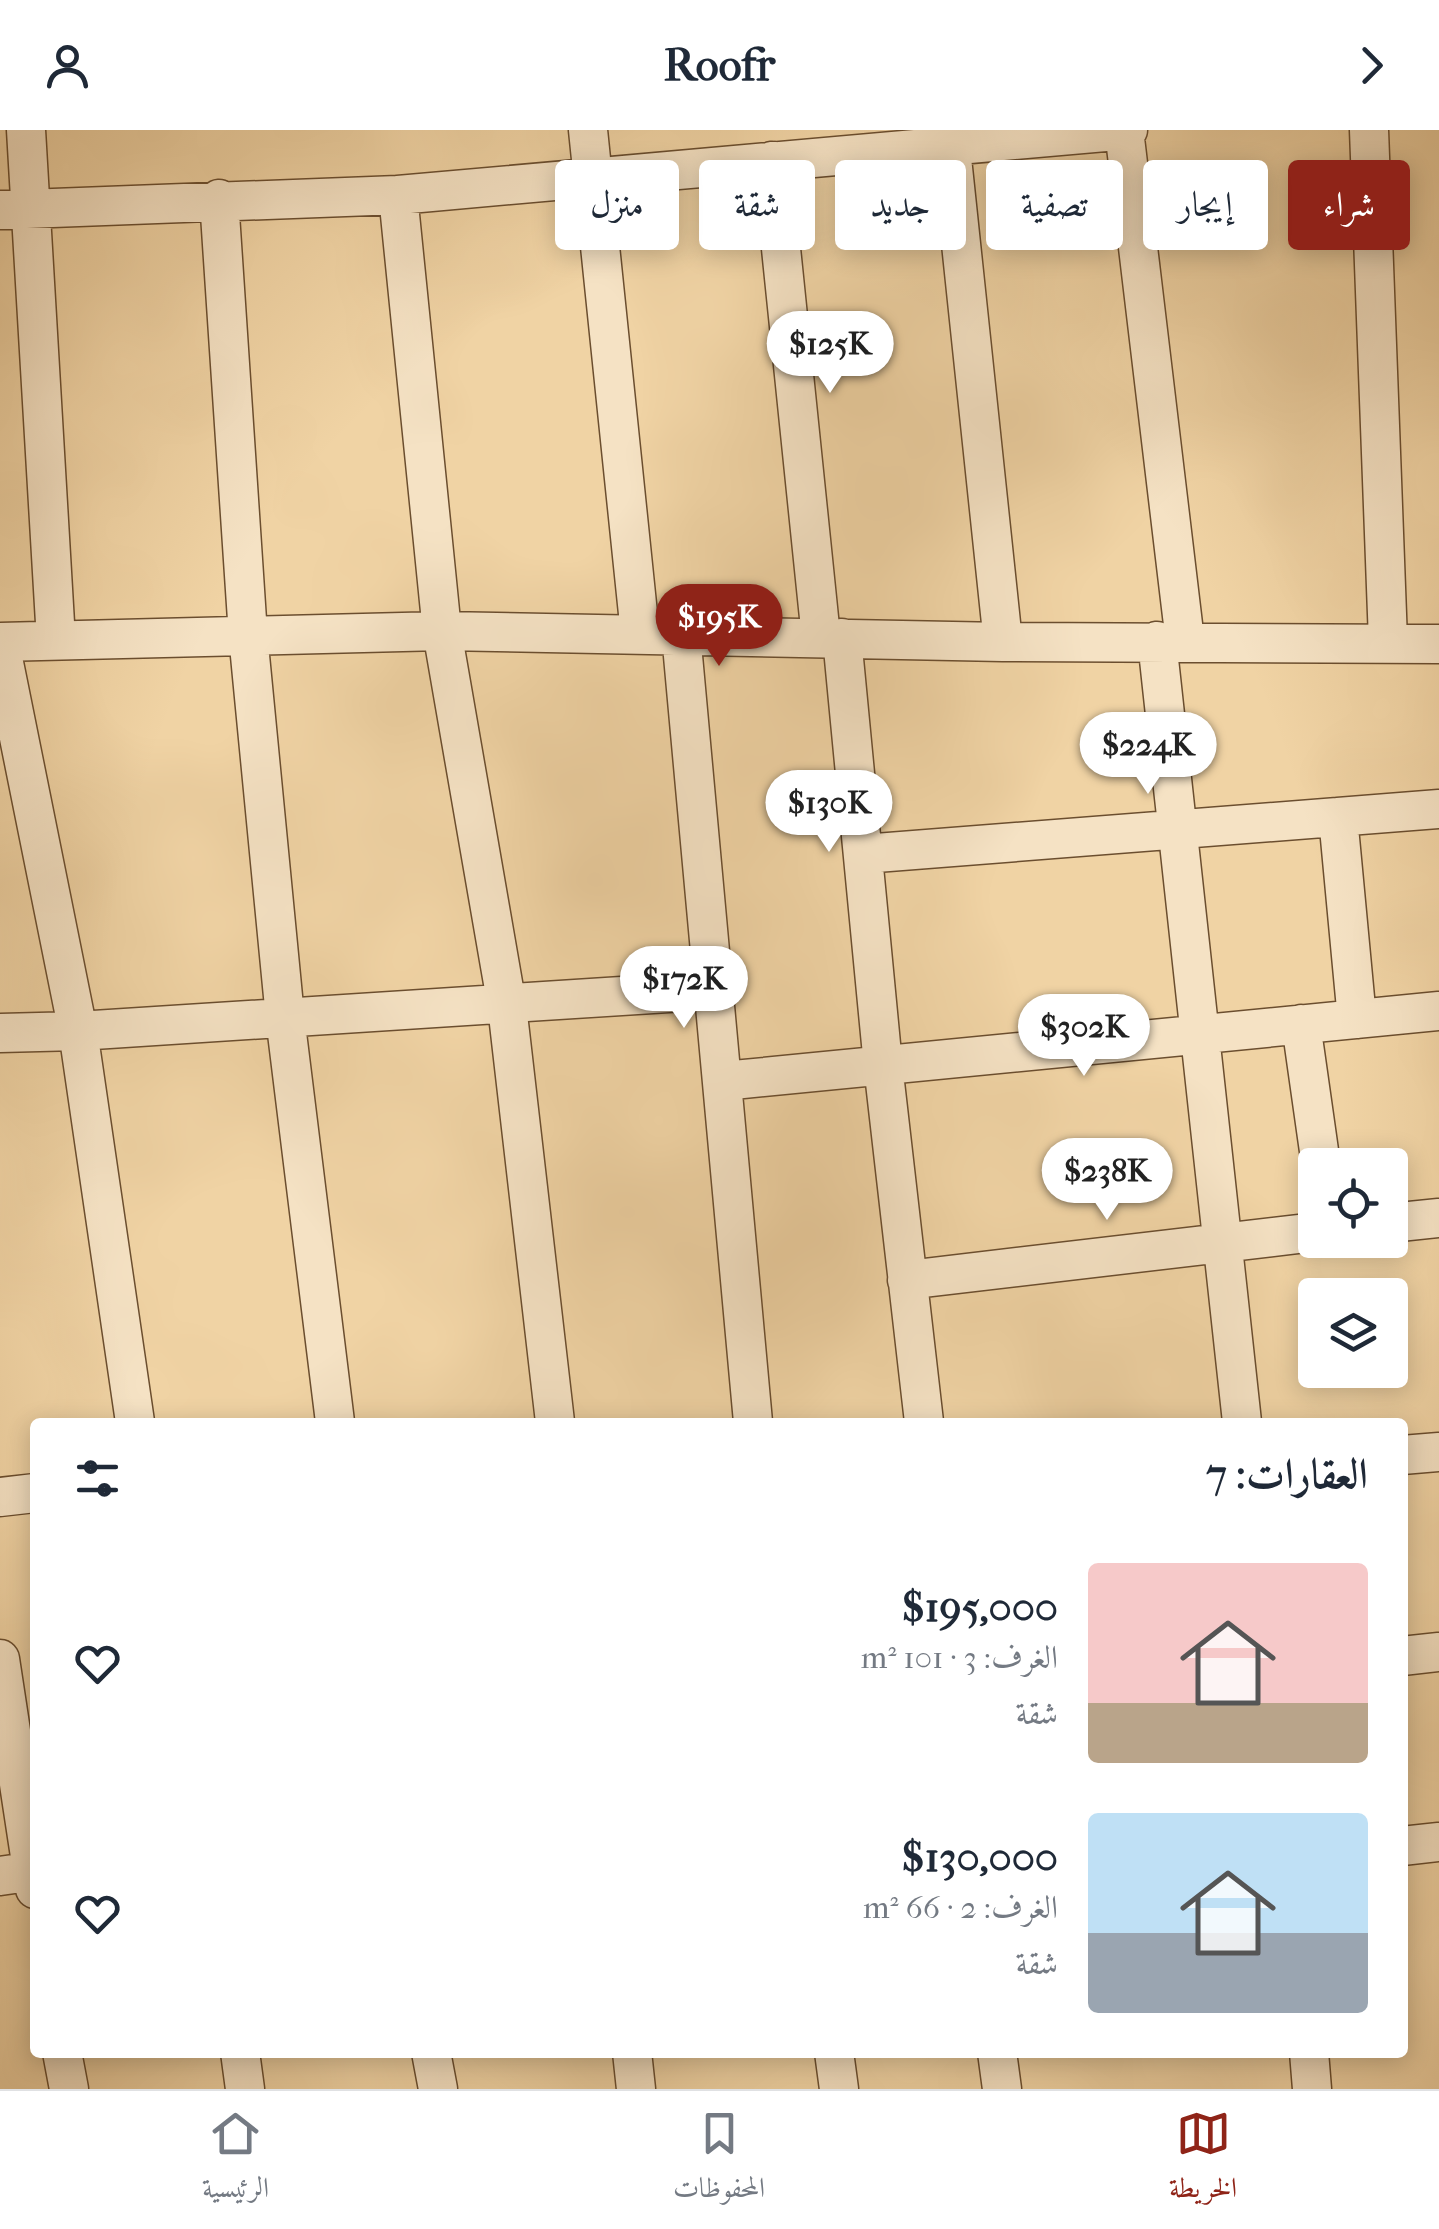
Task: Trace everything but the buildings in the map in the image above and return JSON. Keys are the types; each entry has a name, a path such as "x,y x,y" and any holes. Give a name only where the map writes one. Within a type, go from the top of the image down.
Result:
{"street":[{"path":"26,130 16,209 56,640"},
{"path":"588,130 591,160"},
{"path":"780,160 950,138 1126,130 1171,642 1176,828 1242,1418"},
{"path":"1369,130 1388,641"},
{"path":"950,138 1002,642"},
{"path":"16,209 398,194 555,180"},
{"path":"398,194 442,631 508,1006 555,1418"},
{"path":"219,200 248,635 285,1017 335,1418"},
{"path":"600,250 640,633"},
{"path":"783,250 863,854 924,1418"},
{"path":"134,1418 78,1032 0,643 442,631 1002,642 1439,644"},
{"path":"681,634 753,1418"},
{"path":"863,854 1439,809"},
{"path":"1338,816 1357,1019"},
{"path":"0,1033 78,1032 714,990"},
{"path":"723,1081 1439,1012"},
{"path":"1301,1024 1319,1148"},
{"path":"1408,1221 1439,1218"},
{"path":"908,1280 1298,1234"},
{"path":"1408,1455 1439,1452"},
{"path":"0,1496 30,1493"},
{"path":"1408,1655 1439,1652"},
{"path":"0,1659 26,1877"},
{"path":"1408,1845 1439,1842"},
{"path":"63,2058 68,2089"},
{"path":"241,2058 245,2089"},
{"path":"432,2058 438,2089"},
{"path":"633,2058 636,2089"},
{"path":"835,2058 839,2089"},
{"path":"998,2058 1002,2089"},
{"path":"1309,2058 1312,2089"}]}
